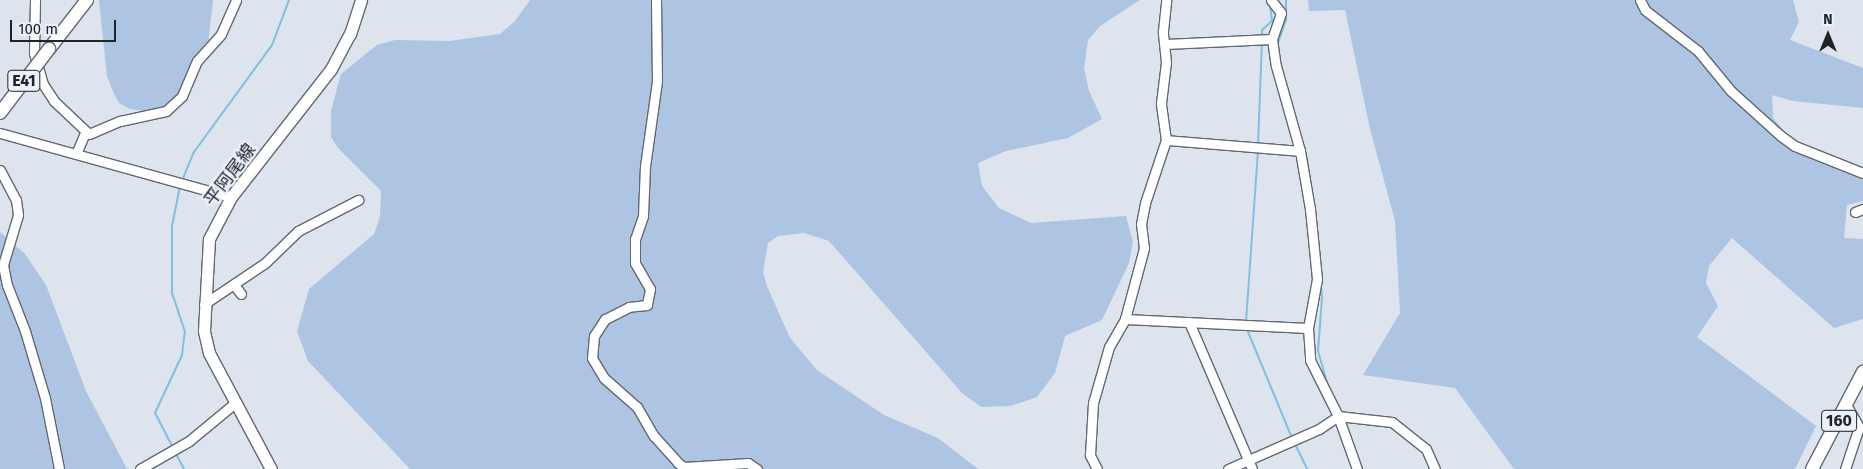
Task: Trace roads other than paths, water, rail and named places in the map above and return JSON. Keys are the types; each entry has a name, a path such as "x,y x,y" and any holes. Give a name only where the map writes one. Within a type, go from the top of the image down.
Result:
{"highway":[{"name":"E41","path":"0,113 78,0"},
{"name":"E41","path":"0,103 86,0"},
{"name":"160","path":"1812,469 1863,372"}],"main road":[{"name":"平阿尾線","path":"271,469 209,353 204,331 204,304 210,239 231,197 331,69 350,34 361,0"}],"street":[{"path":"35,0 34,53 38,70 54,101 85,133"},
{"path":"76,154 85,133 120,121 166,111 182,96 197,61 221,34 236,0"},
{"path":"656,0 657,81 645,166 644,216 635,239 635,263 650,289 647,305 629,307 605,318 594,336 592,358 604,378 637,407 654,436 678,463 684,466 748,463 757,469"},
{"path":"1096,469 1090,455 1093,403 1109,346 1125,319 1144,248 1142,224 1145,203 1166,140 1161,103 1166,0"},
{"path":"1271,0 1281,13 1272,39 1279,80 1300,151 1317,279 1308,328 1310,360 1338,416 1357,469"},
{"path":"1640,0 1645,10 1698,51 1731,91 1781,136 1795,146 1863,173"},
{"path":"1165,44 1272,39"},
{"path":"0,133 231,197"},
{"path":"1166,140 1300,151"},
{"path":"0,170 16,200 18,215 3,265 7,285 25,331 45,398 59,469"},
{"path":"204,304 235,286 265,263 298,231 358,200"},
{"path":"235,286 241,294"},
{"path":"1125,319 1308,328"},
{"path":"1189,322 1252,469"},
{"path":"140,469 189,441 235,403"},
{"path":"1845,469 1859,427 1846,406"},
{"path":"1228,469 1319,429 1338,416 1392,422 1426,449 1435,469"}],"waterway":[{"path":"182,181 194,152 272,45 289,0"},
{"path":"1277,46 1286,20 1286,0"},
{"path":"1262,38 1262,30 1272,21 1270,5"},
{"path":"1258,145 1262,42"},
{"path":"1289,97 1307,159 1311,187"},
{"path":"1246,322 1258,150"},
{"path":"173,448 155,413 182,355 185,332 172,293 172,226 180,186"},
{"path":"1316,229 1322,298 1318,351 1328,387"},
{"path":"1246,327 1292,438"},
{"path":"1344,420 1361,467"},
{"path":"1295,444 1307,469"},
{"path":"175,452 184,469"}]}
